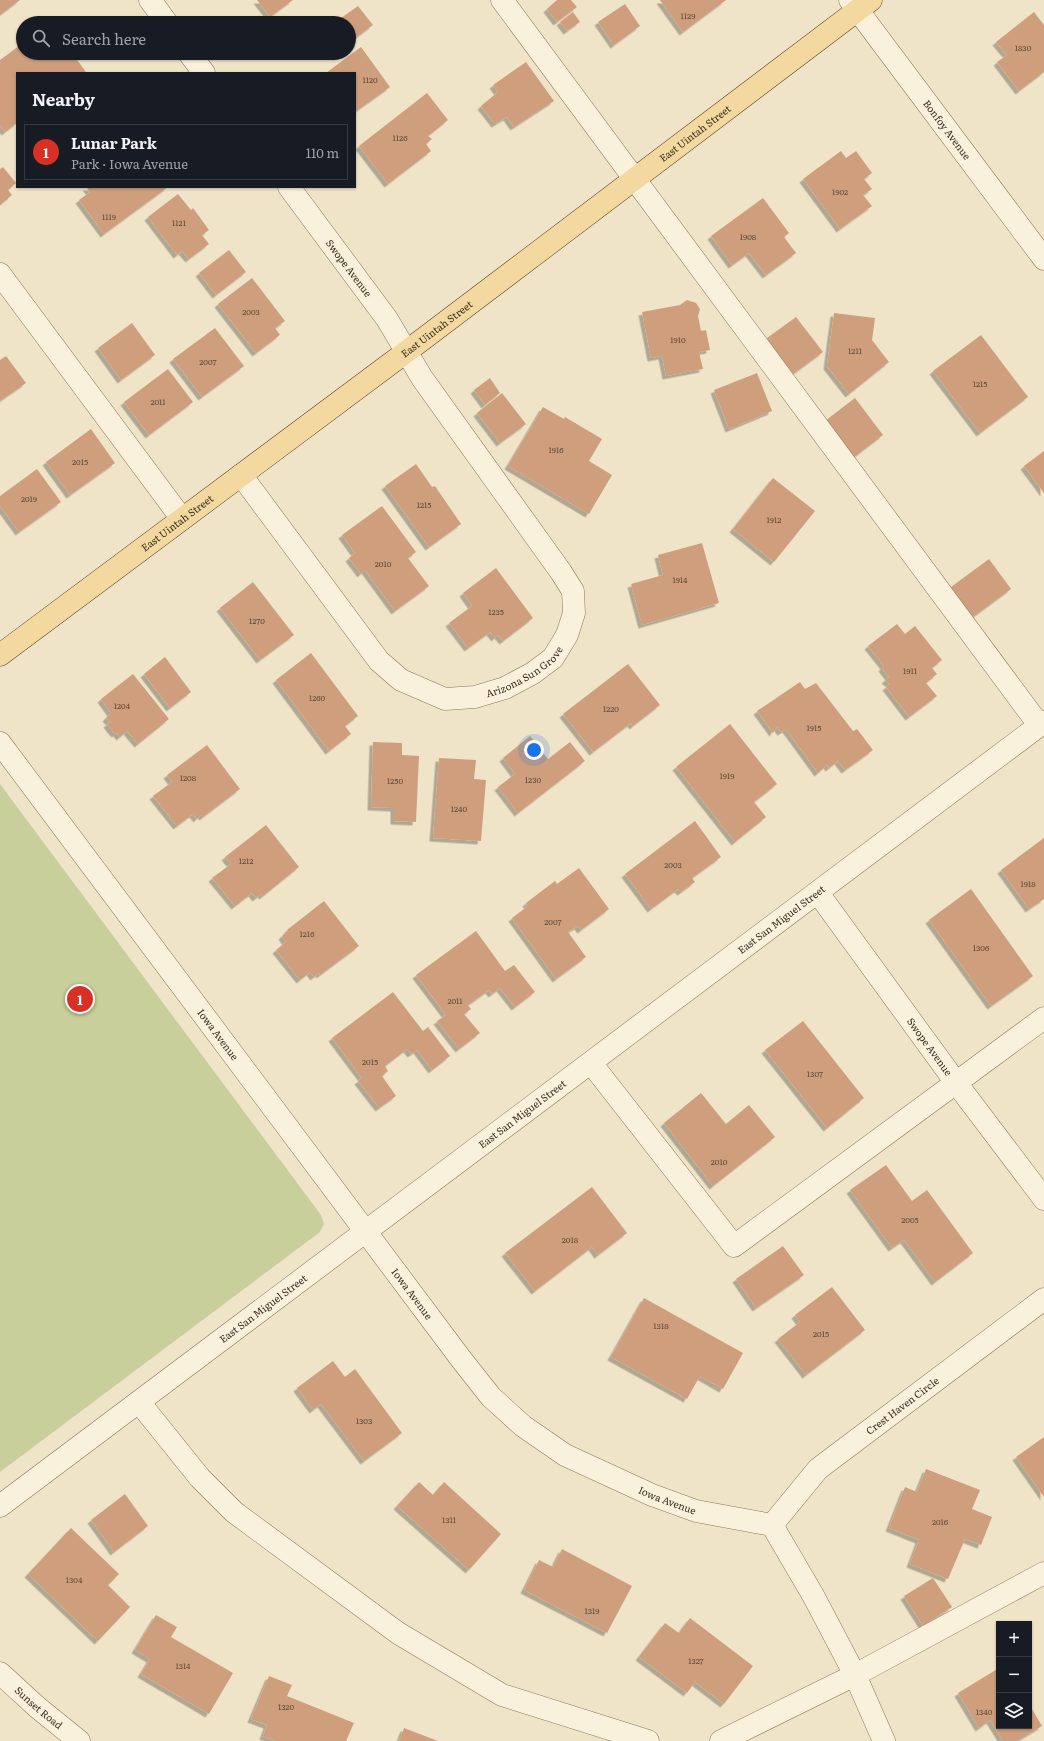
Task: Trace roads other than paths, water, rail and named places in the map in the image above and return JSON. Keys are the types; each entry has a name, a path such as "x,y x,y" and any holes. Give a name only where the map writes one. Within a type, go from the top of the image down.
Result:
{"main road":[{"name":"East Uintah Street","path":"0,655 636,178 859,3"}],"street":[{"path":"150,0 162,16"},
{"path":"502,0 1042,723"},
{"name":"Bonfoy Avenue","path":"859,3 1044,259"},
{"path":"194,60 203,72"},
{"name":"Swope Avenue","path":"290,188 388,318 406,352"},
{"path":"0,274 182,519"},
{"name":"Arizona Sun Grove","path":"241,475 379,661 401,680 444,698 475,697 505,688 533,673 553,658 567,636 574,613 572,591 561,572 422,378 406,352"},
{"name":"East San Miguel Street","path":"0,1506 367,1232 1042,723"},
{"name":"Iowa Avenue","path":"0,743 491,1397 523,1426 565,1455 652,1495 696,1511 772,1524"},
{"name":"Swope Avenue","path":"818,893 957,1084 1044,1198"},
{"path":"591,1063 734,1246 957,1084 1044,1018"},
{"name":"Crest Haven Circle","path":"772,1524 818,1469 1044,1298"},
{"path":"139,1402 200,1478 234,1512 398,1632 502,1695 648,1741"},
{"path":"772,1524 814,1597 855,1675 884,1741"},
{"path":"721,1741 855,1675 1044,1573"},
{"name":"Sunset Road","path":"0,1674 37,1707 79,1741"}],"place":[{"name":"Lunar Park","path":"80,999"}]}
